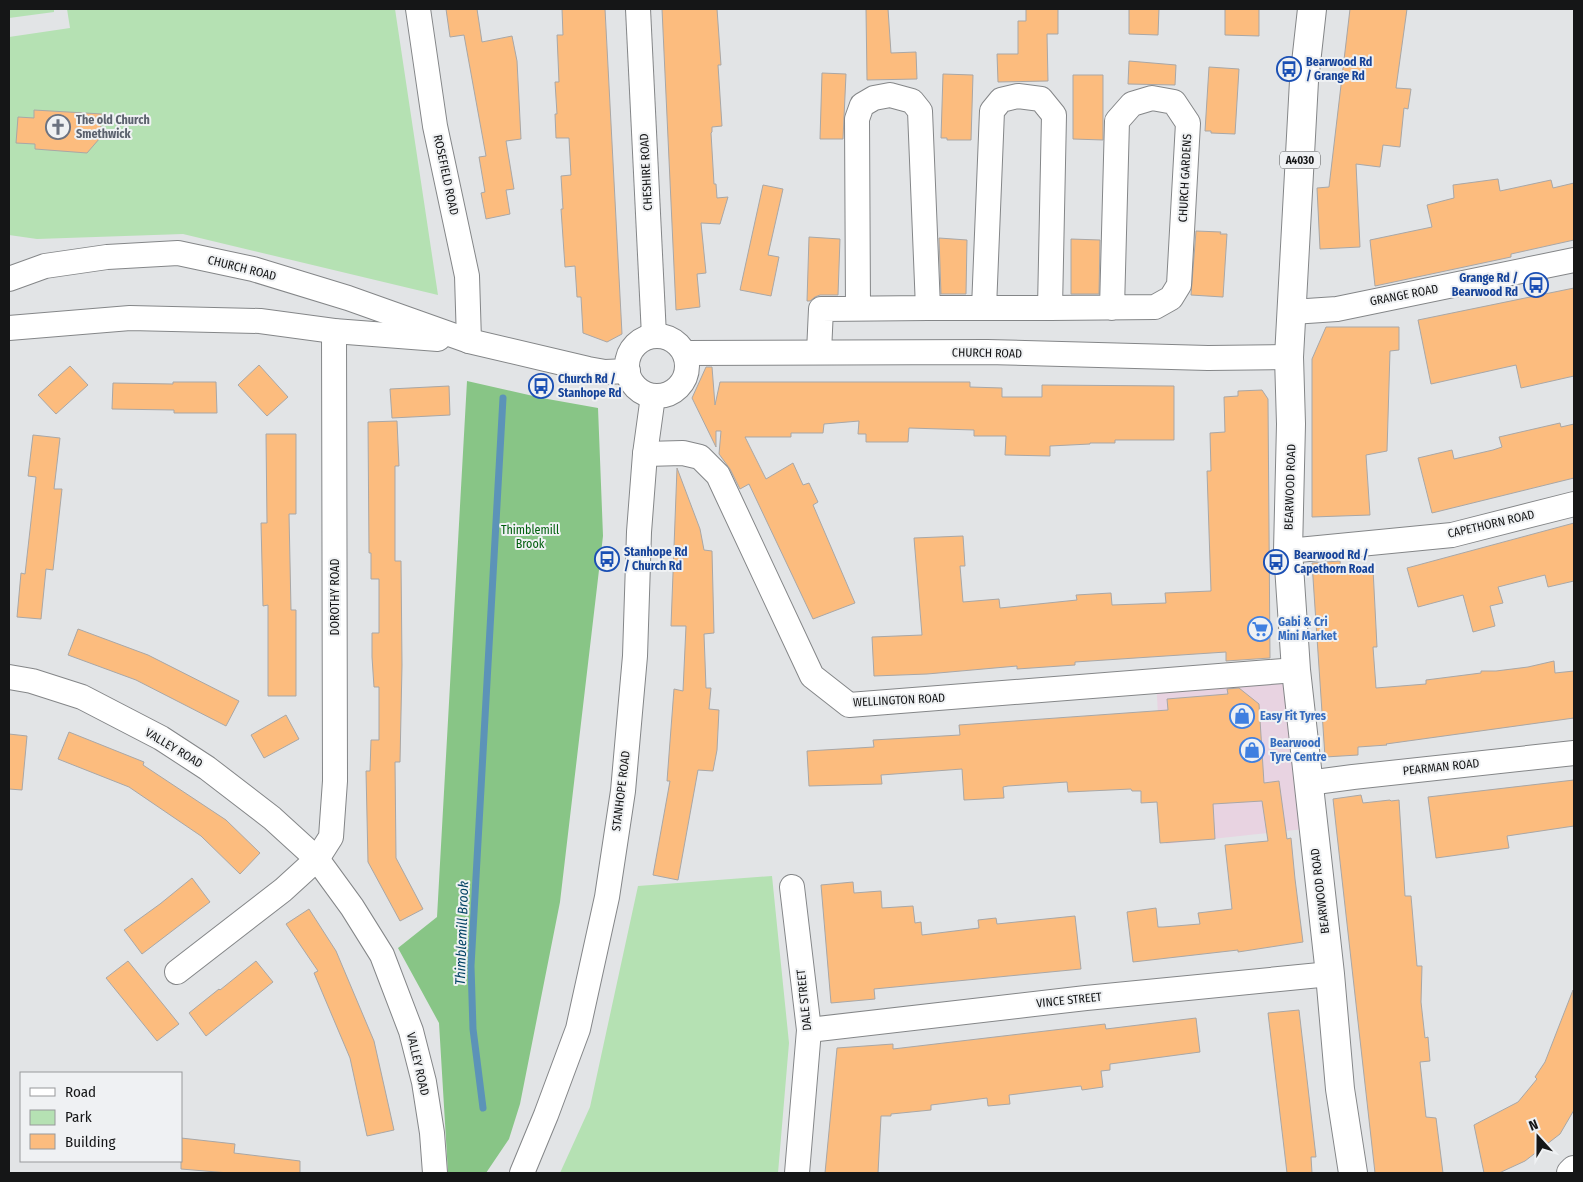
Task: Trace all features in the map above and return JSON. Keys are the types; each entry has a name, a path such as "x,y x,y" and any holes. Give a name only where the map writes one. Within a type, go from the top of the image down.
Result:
{"main road":[{"name":"BEARWOOD ROAD","path":"1312,9 1304,81 1289,357 1292,424 1288,551 1296,670 1330,974 1340,1090 1353,1173"},
{"path":"1571,1173 1574,1170"}],"street":[{"name":"ROSEFIELD ROAD","path":"418,9 435,126 467,276 469,341"},
{"name":"CHESHIRE ROAD","path":"638,9 654,336"},
{"path":"858,308 857,119 862,105 874,98 890,95 912,101 920,111 928,308"},
{"path":"984,308 992,112 1001,100 1018,96 1041,98 1054,115 1050,308"},
{"name":"CHURCH GARDENS","path":"819,352 821,309 858,308 1112,308 1156,307 1171,298 1179,284 1188,123 1174,102 1152,98 1132,104 1117,121 1112,308"},
{"name":"CHURCH ROAD","path":"9,279 45,266 107,257 178,253 253,269 348,298 469,341 588,369 605,372 628,371"},
{"name":"GRANGE ROAD","path":"1292,312 1337,309 1574,260"},
{"name":"CHURCH ROAD","path":"9,328 130,318 260,321 334,331 469,341"},
{"name":"DOROTHY ROAD","path":"317,859 331,837 335,781 334,331"},
{"path":"654,336 664,336 680,345 688,362 684,380 679,388 662,396 653,396 636,388 630,380 628,371 628,361 631,352 645,338 654,336"},
{"name":"CHURCH ROAD","path":"685,353 997,352 1208,358 1289,357"},
{"name":"STANHOPE ROAD","path":"522,1173 578,1028 607,897 622,791 635,656 639,532 645,454 653,396"},
{"name":"WELLINGTON ROAD","path":"645,454 683,453 700,457 718,475 812,676 849,705 1296,670"},
{"name":"CAPETHORN ROAD","path":"1288,551 1452,535 1574,504"},
{"name":"VALLEY ROAD","path":"9,677 32,681 82,697 161,738 207,768 272,818 317,859 352,907 382,955 411,1031 424,1082 432,1133 434,1173"},
{"name":"PEARMAN ROAD","path":"1308,784 1352,777 1574,752"},
{"path":"177,972 283,890 317,859"},
{"name":"DALE STREET","path":"792,887 809,1030 797,1173"},
{"name":"VINCE STREET","path":"809,1030 1086,998 1330,974"}],"shaded area":[{"path":"1296,670 1313,828 1166,844 1156,681"}],"green space":[{"path":"9,9 54,9 54,12 9,18"},
{"path":"67,9 395,9 438,295 183,234 37,239 9,235 9,37 70,28"},
{"name":"Thimblemill Brook","path":"467,381 542,398 598,408 603,536 560,902 520,1104 509,1139 486,1173 448,1173 439,1023 398,948 437,917"},
{"path":"772,876 789,1043 778,1173 560,1173 590,1107 638,886"}],"building":[{"path":"446,9 477,9 482,42 512,36 517,61 521,139 506,141 514,189 506,190 510,214 486,219 481,193 485,192 479,157 486,156 464,35 450,37"},
{"path":"562,9 605,9 622,334 607,342 583,333 581,297 577,297 575,266 565,267 561,176 571,175 569,138 556,138 555,114 557,114 555,82 559,82 557,35 563,35"},
{"path":"662,9 717,9 721,65 718,65 722,126 712,127 711,133 714,184 716,184 717,198 728,197 720,224 701,223 706,273 697,274 700,307 676,310"},
{"path":"866,9 888,9 891,53 916,52 917,79 867,80"},
{"path":"1026,9 1058,9 1058,34 1047,34 1048,81 998,82 997,54 1018,54 1018,21 1026,21"},
{"path":"1129,9 1159,9 1158,35 1129,34"},
{"path":"1225,9 1259,9 1259,36 1225,35"},
{"path":"1350,9 1407,9 1396,88 1411,89 1408,109 1404,108 1400,147 1383,145 1380,167 1356,164 1360,247 1320,249 1317,188 1329,187"},
{"path":"1129,61 1176,65 1175,85 1128,84"},
{"path":"1209,67 1239,69 1235,134 1205,131"},
{"path":"822,73 846,74 843,139 820,139"},
{"path":"943,74 973,75 971,140 947,140 947,138 941,138"},
{"path":"1073,75 1103,75 1103,140 1073,139"},
{"name":"The old Church Smethwick","path":"34,110 102,114 100,138 87,153 35,149 35,144 16,143 18,117 34,118"},
{"path":"1498,179 1500,191 1551,180 1553,188 1574,183 1574,240 1511,254 1511,257 1375,286 1370,240 1432,227 1427,205 1454,198 1453,185"},
{"path":"763,185 783,189 768,255 779,257 771,296 740,290"},
{"path":"1196,231 1227,234 1223,297 1191,295"},
{"path":"809,237 840,239 838,295 820,295 807,301"},
{"path":"939,238 967,240 966,294 941,294"},
{"path":"1071,239 1100,240 1099,294 1071,294"},
{"path":"1574,288 1574,376 1521,388 1516,365 1431,384 1418,320"},
{"path":"1326,327 1399,327 1399,350 1390,351 1387,451 1366,455 1370,515 1312,517 1312,359"},
{"path":"259,365 288,397 267,416 238,385"},
{"path":"70,366 88,385 56,414 38,395"},
{"path":"706,367 712,367 715,405 720,382 970,382 970,387 1002,388 1002,397 1042,397 1042,385 1174,386 1174,440 1115,440 1115,443 1050,446 1050,456 1005,455 1006,436 974,436 974,430 909,428 908,442 866,442 866,434 858,434 859,421 824,424 823,433 791,433 791,437 745,437 766,479 793,463 803,485 809,483 818,502 813,505 855,603 813,619 749,484 740,489 730,469 719,454 721,431 716,431 716,447 692,398"},
{"path":"173,382 216,382 217,413 174,413 174,410 112,409 113,383 173,384"},
{"path":"449,386 450,415 392,418 390,389"},
{"path":"1262,390 1268,399 1270,658 1226,661 1226,652 1075,662 1075,665 1017,669 1017,666 927,674 874,676 872,637 922,635 914,538 963,536 965,566 960,566 963,602 999,599 1000,608 1077,600 1076,595 1111,593 1112,605 1166,603 1165,593 1211,591 1207,471 1211,471 1210,433 1225,432 1224,397 1238,396 1238,391"},
{"path":"397,421 399,466 395,466 395,561 401,561 402,665 400,762 395,762 396,858 423,909 400,921 368,862 366,771 370,771 371,740 379,740 379,687 374,687 372,633 379,633 379,579 371,579 371,553 369,553 368,422"},
{"path":"1560,423 1561,427 1574,424 1574,478 1432,513 1418,458 1452,450 1454,459 1493,450 1502,447 1499,437"},
{"path":"266,434 296,434 296,514 289,514 291,610 296,610 296,696 268,696 268,605 263,606 261,523 267,523"},
{"path":"33,435 60,438 54,489 62,489 53,570 46,569 41,619 17,617 21,573 25,574 36,477 28,476"},
{"path":"677,468 700,529 704,550 712,551 714,633 704,634 706,688 711,688 709,709 719,710 717,750 713,771 698,770 678,880 653,875 670,781 667,781 674,689 683,691 686,626 671,626"},
{"path":"1574,523 1574,581 1548,587 1545,575 1498,587 1503,603 1490,606 1495,626 1473,632 1463,595 1418,607 1407,568"},
{"path":"1340,561 1341,571 1373,569 1377,647 1373,647 1376,688 1426,684 1426,680 1481,673 1481,671 1528,667 1554,661 1555,673 1574,671 1574,718 1387,745 1358,747 1358,755 1325,757 1312,563"},
{"path":"78,629 148,655 239,701 226,726 136,680 68,655"},
{"path":"1239,688 1259,704 1264,783 1279,781 1287,839 1291,838 1303,942 1238,952 1238,950 1133,962 1127,912 1156,908 1158,927 1163,927 1200,924 1198,913 1232,909 1225,845 1268,841 1262,801 1213,804 1215,839 1160,843 1157,802 1141,803 1141,791 1132,791 1131,789 1068,792 1067,782 1008,786 1003,787 1004,798 964,800 962,769 881,775 882,784 809,786 807,751 874,747 873,740 960,735 959,725 1168,710 1167,699 1228,694 1227,689"},
{"path":"286,715 299,739 264,758 251,735"},
{"path":"69,732 144,762 143,765 226,820 260,853 240,874 201,836 129,787 58,759"},
{"path":"9,734 27,736 22,790 9,789"},
{"path":"1574,780 1574,826 1507,836 1509,848 1436,858 1428,797"},
{"path":"1361,795 1363,803 1399,800 1405,896 1411,896 1417,966 1422,966 1421,1002 1425,1038 1428,1037 1430,1061 1420,1062 1426,1117 1436,1118 1443,1173 1375,1173 1333,799"},
{"path":"192,878 210,902 142,954 124,930"},
{"path":"853,882 854,893 881,891 882,908 913,906 915,923 921,922 922,935 979,928 978,920 996,918 997,924 1075,916 1081,969 874,989 875,999 831,1003 821,885"},
{"path":"309,909 336,951 374,1041 394,1130 367,1136 350,1058 314,973 318,971 286,924"},
{"path":"128,961 179,1024 157,1041 106,978"},
{"path":"256,961 273,982 206,1036 189,1013"},
{"path":"1573,990 1574,1110 1560,1134 1525,1161 1499,1173 1484,1173 1474,1125 1518,1102 1537,1079 1535,1077 1545,1062"},
{"path":"1299,1010 1316,1157 1311,1157 1312,1173 1287,1173 1268,1013"},
{"path":"1196,1018 1200,1052 1110,1064 1110,1070 1101,1071 1103,1087 1082,1090 1081,1086 1009,1095 1010,1104 988,1106 987,1098 931,1105 931,1110 881,1116 878,1173 825,1173 837,1048 893,1044 893,1049 1105,1024 1106,1029"},
{"path":"182,1138 235,1144 234,1153 300,1161 300,1173 229,1173 181,1169"}],"waterway":[{"name":"Thimblemill Brook","path":"483,1108 473,1029 471,966 503,398"}],"place":[{"name":"Bearwood Rd / Grange Rd","path":"1289,69"},
{"name":"The old Church Smethwick","path":"58,127"},
{"name":"Grange Rd / Bearwood Rd","path":"1536,285"},
{"name":"Church Rd / Stanhope Rd","path":"541,386"},
{"name":"Stanhope Rd / Church Rd","path":"607,559"},
{"name":"Bearwood Rd / Capethorn Road","path":"1276,562"},
{"name":"Gabi & Cri Mini Market","path":"1260,629"},
{"name":"Easy Fit Tyres","path":"1242,716"},
{"name":"Bearwood Tyre Centre","path":"1252,750"}]}
